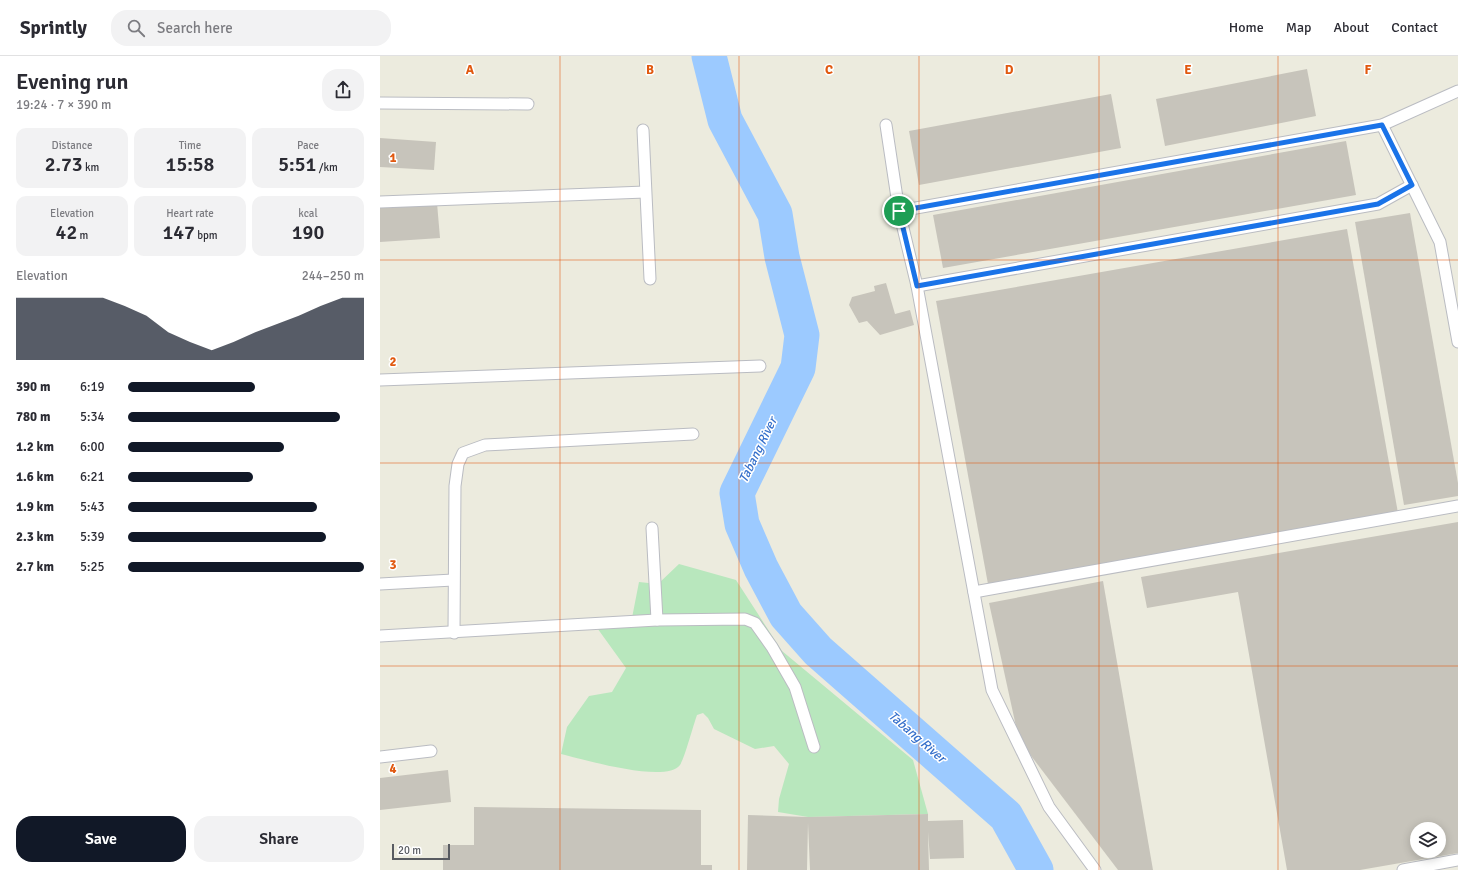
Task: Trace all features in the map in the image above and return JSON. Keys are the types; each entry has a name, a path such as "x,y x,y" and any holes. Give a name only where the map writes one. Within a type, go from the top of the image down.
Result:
{"lane":[{"path":"899,211 1382,125 1458,92"},
{"path":"380,103 528,104"},
{"path":"886,125 899,211 917,286 992,690 1049,807 1095,870"},
{"path":"1382,125 1440,242 1458,342"},
{"path":"643,130 650,278"},
{"path":"917,286 1378,204 1412,185"},
{"path":"380,202 645,192"},
{"path":"380,380 760,366"},
{"path":"454,633 453,580 455,486 458,464 463,453 484,445 693,434"},
{"path":"974,592 1458,506"},
{"path":"652,528 656,620"},
{"path":"380,584 453,580"},
{"path":"380,636 454,633 656,620 745,619 755,623 772,647 795,687 814,747"},
{"path":"380,757 431,751"},
{"path":"1403,870 1458,860"}],"green space":[{"path":"679,564 736,580 782,651 913,760 928,814 808,817 778,812 779,799 789,764 774,746 755,749 714,729 708,718 703,713 697,715 687,749 680,765 672,770 658,772 642,771 604,765 561,754 567,727 589,696 612,692 626,668 595,625 631,623 639,582 658,584"}],"building":[{"path":"1307,69 1316,116 1165,146 1156,99"},
{"path":"1111,94 1121,148 919,185 909,131"},
{"path":"380,138 436,142 434,170 380,167"},
{"path":"1346,141 1356,195 943,268 933,215"},
{"path":"437,203 440,238 380,242 380,207"},
{"path":"1410,213 1458,483 1458,496 1404,505 1355,222"},
{"path":"1347,229 1398,513 988,584 936,301"},
{"path":"886,283 895,314 910,310 914,325 880,335 867,321 859,323 849,305 852,297 875,291 874,286"},
{"path":"1458,522 1458,853 1446,855 1446,822 1410,822 1410,858 1429,858 1360,870 1287,870 1238,592 1147,608 1141,577"},
{"path":"1103,581 1153,870 1118,870 1019,740 989,603"},
{"path":"448,770 451,802 380,810 380,778"},
{"path":"474,807 701,810 701,865 712,865 712,870 443,870 443,845 474,845"},
{"path":"928,814 928,821 963,820 964,858 930,859 928,832 929,870 810,870 808,823 807,870 747,870 748,815 808,817"}],"waterway":[{"name":"Tabang River","path":"709,56 725,120 775,214 782,257 802,335 798,368 737,493 742,524 761,568 786,615 818,651 1006,816 1036,870"}],"route":[{"path":"1382,125 1412,185 1378,204 917,286 899,211 1382,125"}]}
